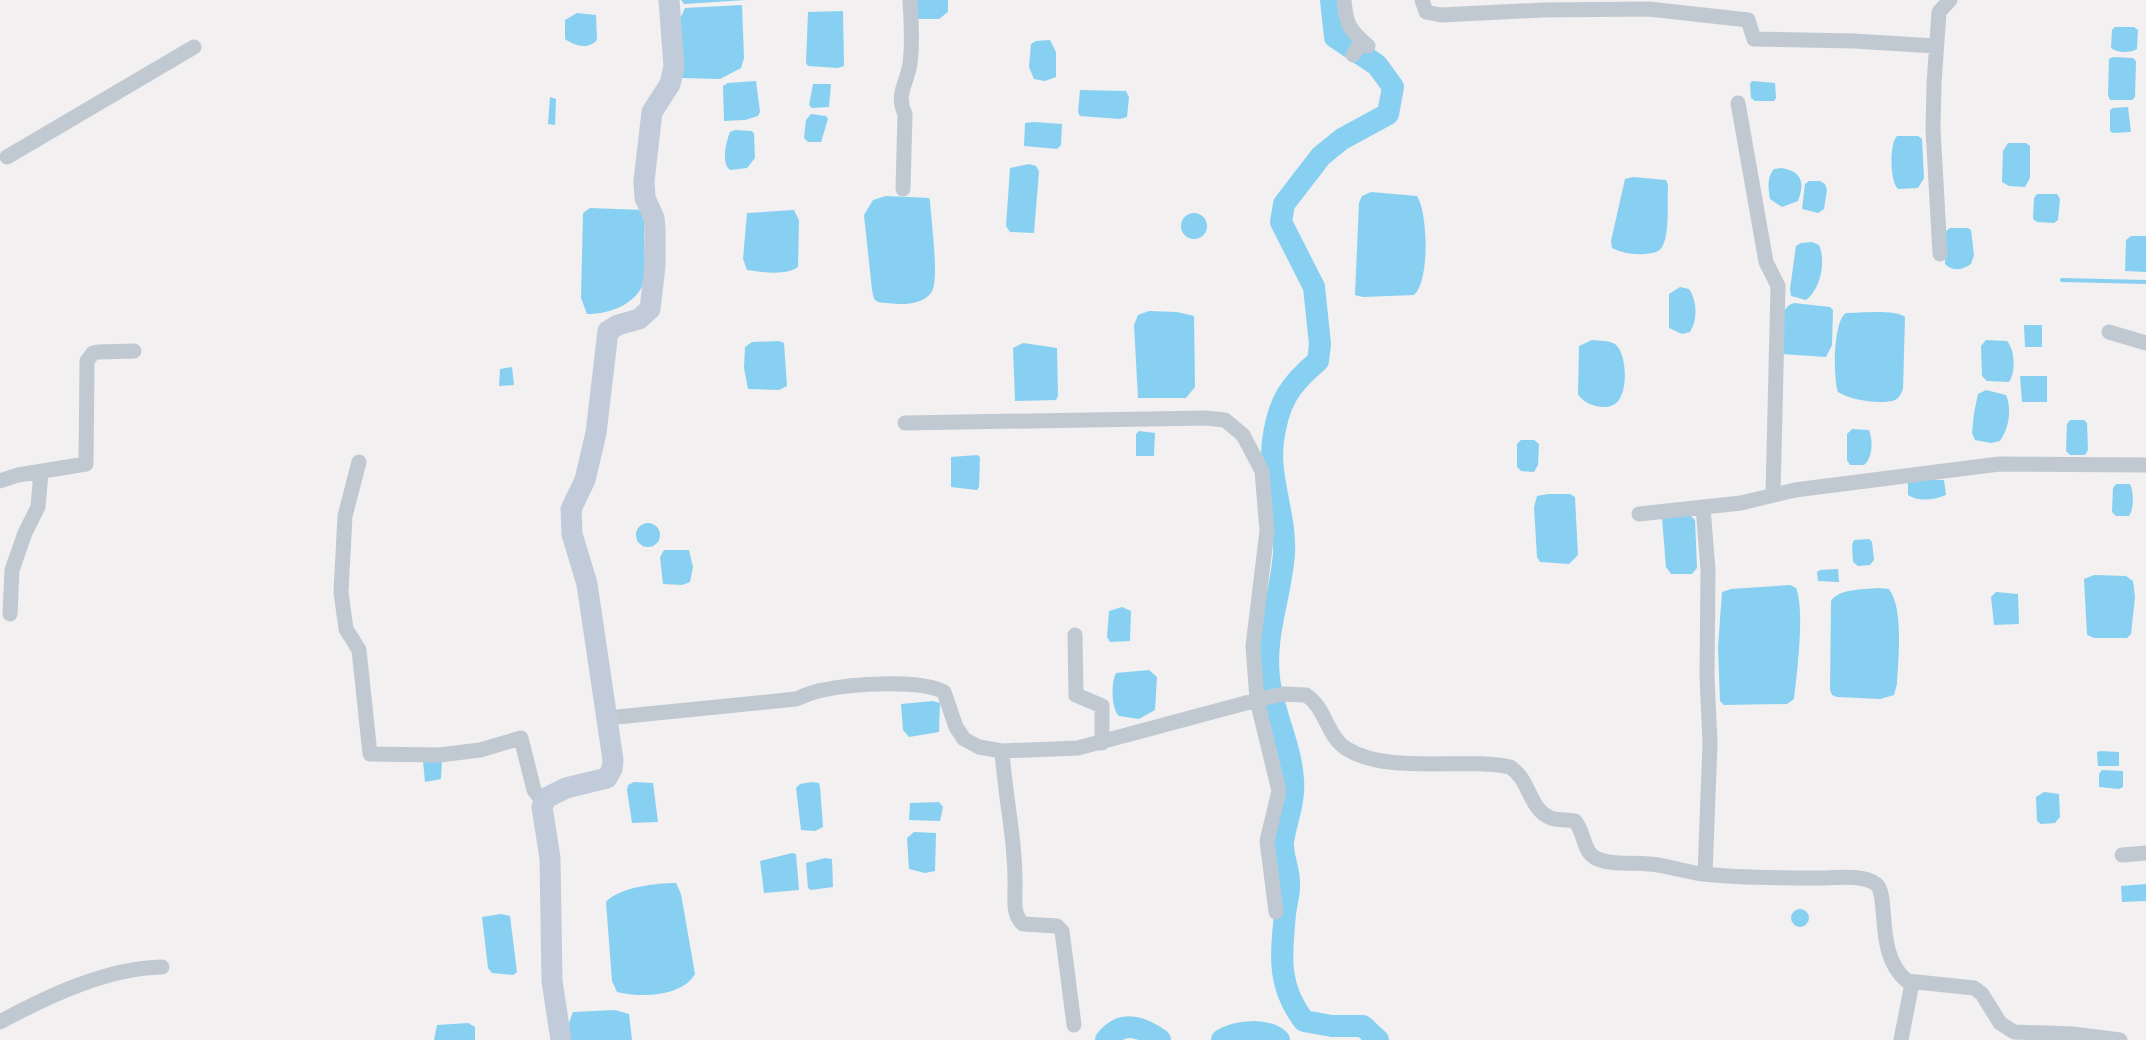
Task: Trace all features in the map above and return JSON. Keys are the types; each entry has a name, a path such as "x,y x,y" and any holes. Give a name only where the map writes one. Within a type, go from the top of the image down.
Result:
{"street":[{"path":"543,802 566,788 607,778 612,769 613,760 585,576 572,534 571,509 585,480 596,433 608,331 646,315 652,303 655,229 654,219 645,198 644,181 652,112 670,84 674,67 669,0"},
{"path":"903,189 905,114 901,105 902,86 910,67 910,0"},
{"path":"1344,0 1346,19 1360,46"},
{"path":"1422,0 1426,12 1441,15 1544,10 1649,9 1748,20 1754,39 1854,41 1935,46"},
{"path":"1940,254 1933,129 1935,46 1939,12 1950,0"},
{"path":"7,157 194,47"},
{"path":"1738,103 1767,262 1778,286 1773,494"},
{"path":"2109,332 2146,343"},
{"path":"0,481 78,467 87,461 85,374 89,356 98,352 134,351"},
{"path":"905,423 1225,420 1243,435 1262,471 1266,504 1267,531 1253,646 1279,791 1267,841 1276,912"},
{"path":"359,462 345,516 341,592 347,632 359,651 370,754 439,755 480,750 521,738 534,790 543,802 550,858 552,981 561,1040"},
{"path":"1639,514 1741,503 1773,494 1999,464 2146,465"},
{"path":"10,614 12,570 25,533 38,507 41,472"},
{"path":"1703,507 1708,570 1707,677 1710,743 1705,874"},
{"path":"1075,635 1076,695 1102,706 1102,743"},
{"path":"607,718 796,699 822,690 885,685 934,687 944,692 956,727 964,739 979,747 1002,751 1078,748 1261,699 1283,694 1299,694 1312,699 1344,748 1361,756 1399,762 1510,767 1523,780 1539,810 1549,818 1575,821 1591,854 1600,859 1745,878 1848,878 1874,883 1881,893 1884,937 1892,963 1900,976 1912,983 1974,988 1982,994 2000,1023 2014,1032 2073,1034 2120,1040"},
{"path":"1002,751 1005,793 1013,832 1016,912 1023,924 1057,926 1062,931 1074,1025"},
{"path":"2122,855 2146,853"},
{"path":"0,1022 31,1005 84,985 136,969 162,967"},
{"path":"1901,1040 1912,983"}],"water":[{"path":"681,0 746,0 684,4"},
{"path":"914,0 948,0 948,12 939,19 917,19"},
{"path":"742,5 744,58 741,68 720,79 682,78 680,19 685,8"},
{"path":"843,11 844,66 838,68 808,66 806,63 808,12"},
{"path":"577,13 596,15 597,40 590,45 577,45 565,39 565,20"},
{"path":"2115,27 2134,27 2138,30 2137,49 2124,52 2111,48 2112,30"},
{"path":"1050,40 1056,52 1056,77 1045,81 1034,79 1029,67 1031,44 1036,41"},
{"path":"2113,57 2133,58 2136,61 2135,97 2132,100 2110,100 2108,95 2109,59"},
{"path":"756,81 760,112 758,116 745,120 724,121 723,86 728,83"},
{"path":"1752,81 1775,83 1776,98 1774,101 1755,101 1751,98 1750,84"},
{"path":"813,84 831,84 829,107 812,108 809,105"},
{"path":"1080,90 1126,91 1129,97 1127,117 1120,119 1080,116 1078,112"},
{"path":"550,97 556,99 555,125 548,124"},
{"path":"2128,107 2131,132 2113,133 2110,131 2110,110"},
{"path":"811,114 826,116 828,119 821,142 808,142 804,138 806,120"},
{"path":"1025,123 1062,124 1061,145 1057,149 1024,146"},
{"path":"752,131 755,158 747,168 730,170 727,167 725,152 730,132"},
{"path":"1897,136 1918,136 1922,139 1924,178 1918,188 1898,189 1895,185 1892,154 1894,140"},
{"path":"2008,143 2026,143 2030,146 2030,178 2025,187 2009,186 2002,182 2003,151"},
{"path":"1029,164 1036,166 1039,171 1034,233 1010,232 1006,226 1010,168"},
{"path":"1782,168 1798,175 1801,188 1798,201 1782,207 1770,199 1769,179 1774,169"},
{"path":"1633,177 1666,180 1668,185 1665,242 1655,252 1632,254 1612,248 1611,241 1625,179"},
{"path":"1809,181 1820,181 1825,184 1827,190 1824,209 1818,213 1802,209 1805,184"},
{"path":"1371,192 1417,196 1421,205 1425,231 1425,262 1423,276 1414,295 1363,297 1355,295 1359,203 1362,196"},
{"path":"2037,194 2057,194 2060,199 2058,220 2054,223 2037,222 2033,219 2034,198"},
{"path":"886,196 929,198 930,201 935,264 934,287 926,298 920,301 891,304 874,299 864,215 873,200"},
{"path":"590,208 644,210 645,280 636,295 622,306 596,314 587,314 581,298 583,213"},
{"path":"794,210 799,220 798,267 787,272 747,270 743,259 747,213"},
{"path":"1194,213 1203,217 1207,226 1203,235 1194,239 1185,235 1181,226 1185,217"},
{"path":"1950,228 1971,230 1974,255 1971,264 1961,269 1954,269 1945,264 1946,231"},
{"path":"2131,236 2146,236 2146,272 2125,271 2126,240"},
{"path":"1812,242 1819,245 1822,267 1819,282 1806,300 1791,296 1790,289 1796,246"},
{"path":"1680,287 1689,289 1696,310 1690,332 1682,334 1669,328 1669,294"},
{"path":"1794,303 1830,307 1833,310 1832,345 1826,357 1782,354 1782,317 1788,306"},
{"path":"1149,311 1177,312 1194,316 1195,387 1186,398 1138,398 1134,325 1138,315"},
{"path":"1886,312 1905,317 1903,389 1897,399 1882,402 1866,401 1838,392 1835,363 1836,338 1842,318 1846,313"},
{"path":"2024,325 2042,325 2042,347 2025,347"},
{"path":"1592,340 1615,344 1622,355 1625,372 1623,389 1618,401 1609,407 1590,404 1578,394 1579,346"},
{"path":"1986,340 2007,341 2010,345 2014,367 2009,382 1987,381 1982,376 1981,346"},
{"path":"779,341 784,343 787,386 779,390 748,389 744,368 745,347 752,342"},
{"path":"1023,343 1057,348 1058,396 1056,400 1015,401 1013,348"},
{"path":"512,367 514,385 499,386 500,369"},
{"path":"2020,376 2047,376 2047,402 2022,402"},
{"path":"1986,390 2006,395 2009,406 2003,436 2000,441 1991,443 1975,440 1972,433 1978,394"},
{"path":"2070,420 2084,420 2087,423 2088,450 2085,455 2070,455 2066,451 2067,424"},
{"path":"1852,429 1869,430 1871,449 1864,465 1850,465 1847,460 1847,434"},
{"path":"1139,431 1155,433 1154,456 1136,456 1136,434"},
{"path":"1521,440 1534,440 1539,444 1538,465 1534,472 1521,471 1517,467 1517,444"},
{"path":"977,455 980,457 977,490 951,487 951,457"},
{"path":"1917,480 1944,480 1946,495 1927,500 1908,495 1908,483"},
{"path":"2116,484 2130,484 2133,500 2129,516 2116,516 2112,512 2113,488"},
{"path":"1570,494 1575,497 1578,555 1569,564 1540,562 1537,557 1534,507 1537,496"},
{"path":"1689,514 1695,520 1697,568 1692,574 1671,574 1666,567 1662,518"},
{"path":"648,523 653,524 659,530 659,540 653,546 648,547 643,546 637,540 636,535 637,530 643,524"},
{"path":"1869,539 1872,542 1874,560 1870,565 1858,566 1853,562 1854,540"},
{"path":"664,550 689,550 693,567 690,582 682,585 663,584 660,557"},
{"path":"1838,569 1839,582 1818,581 1817,572 1820,570"},
{"path":"2094,575 2126,576 2133,581 2135,597 2131,634 2127,638 2094,638 2087,635 2084,579"},
{"path":"1790,585 1796,588 1800,610 1794,699 1787,704 1724,705 1720,701 1718,647 1722,592 1731,589"},
{"path":"1889,589 1897,609 1899,648 1897,684 1894,695 1880,699 1832,695 1830,690 1831,601 1846,592"},
{"path":"1996,592 2018,594 2019,624 1994,625 1991,597"},
{"path":"1122,607 1131,611 1130,641 1110,642 1107,637 1109,611"},
{"path":"1149,670 1157,677 1155,710 1139,719 1119,716 1114,708 1113,696 1116,673"},
{"path":"933,701 940,703 939,732 909,737 903,730 901,704"},
{"path":"2097,752 2119,752 2119,766 2098,766"},
{"path":"442,759 441,779 425,782 423,761"},
{"path":"2102,770 2123,771 2123,787 2119,789 2099,787 2099,774"},
{"path":"634,782 653,783 658,822 632,823 627,790 628,785"},
{"path":"819,783 820,787 823,827 815,831 801,830 796,788 800,784"},
{"path":"2044,792 2059,794 2060,817 2055,823 2041,824 2037,821 2036,797"},
{"path":"939,802 943,807 940,821 909,820 910,803"},
{"path":"914,832 936,833 935,871 925,873 909,869 907,838"},
{"path":"796,854 799,890 764,893 760,861"},
{"path":"825,858 832,859 833,887 811,890 808,888 806,863"},
{"path":"676,883 681,894 695,974 681,987 660,994 637,995 617,992 612,981 606,902 629,889"},
{"path":"2146,884 2146,901 2122,902 2121,886"},
{"path":"1800,909 1806,912 1809,918 1806,924 1800,927 1794,924 1791,918 1794,912"},
{"path":"501,914 510,916 517,972 513,975 492,973 488,968 482,917"},
{"path":"615,1010 629,1014 632,1040 570,1040 568,1026 573,1012"},
{"path":"468,1023 475,1027 475,1040 434,1040 437,1025"}],"waterway":[{"path":"1331,0 1335,37 1377,65 1393,87 1388,114 1342,139 1321,156 1284,204 1281,222 1314,287 1320,344 1318,361 1299,378 1286,396 1275,428 1273,469 1284,539 1284,553 1268,662 1271,691 1289,754 1293,780 1292,804 1283,842 1289,886 1282,944 1285,983 1295,1008 1304,1021 1332,1026 1363,1026 1378,1040"},
{"path":"2062,280 2146,282"},
{"path":"1106,1040 1112,1033 1126,1027 1139,1029 1160,1040"},
{"path":"1222,1040 1251,1032 1267,1034 1279,1040"}]}
